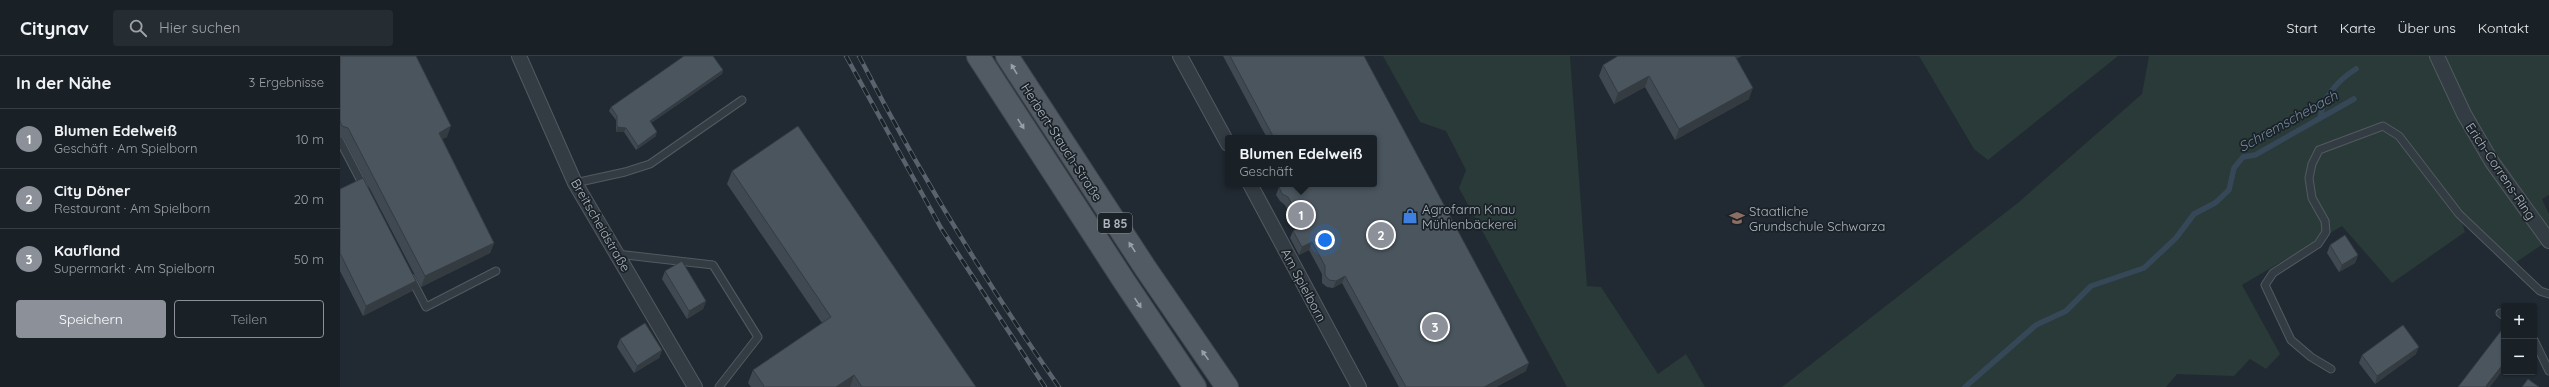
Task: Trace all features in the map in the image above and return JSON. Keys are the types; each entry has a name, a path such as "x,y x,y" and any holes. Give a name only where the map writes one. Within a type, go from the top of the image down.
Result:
{"main road":[{"name":"Herbert-Stauch-Straße","path":"978,56 1195,387"},
{"name":"Herbert-Stauch-Straße","path":"1007,56 1146,269 1227,387"}],"street":[{"name":"Breitscheidstraße","path":"519,56 575,183 695,387"},
{"path":"1180,56 1225,138"},
{"name":"Erich-Correns-Ring","path":"2437,56 2464,114 2492,162 2549,241"},
{"name":"Am Spielborn","path":"1252,187 1359,387"}],"lane":[{"path":"575,183 625,172 650,164 742,100"},
{"path":"2331,369 2311,357 2291,340 2265,285 2273,273 2318,244 2326,232 2325,221 2312,198 2309,178 2312,164 2320,150 2382,126 2399,136 2459,214 2540,291 2549,294"},
{"path":"340,141 369,197"},
{"path":"617,254 712,264 758,337 719,387"},
{"path":"408,273 426,307 496,271"},
{"path":"2537,346 2549,371"}],"shaded area":[{"path":"1383,56 1570,56 1587,286 1601,287 1658,374 1686,354 1705,387 1567,387 1459,188 1466,170 1446,131 1420,122"},
{"path":"1919,56 2118,56 1988,160 1974,149"},
{"path":"2149,56 2549,56 2549,195 2542,199 2549,214 2549,240 2512,265 2460,215 2465,232 2392,283 2342,226 2242,285 2280,354 2266,369 2250,359 2234,376 2177,374 2166,387 1782,387 2019,202 2142,94"}],"building":[{"path":"340,56 416,56 451,126 439,133 494,243 425,276 348,128 342,126 340,121"},
{"path":"684,56 713,56 723,70 650,121 657,132 638,146 626,128 617,127 617,116 611,107"},
{"path":"1230,56 1364,56 1529,363 1484,387 1406,387 1345,276 1336,281 1329,280 1325,275 1325,266 1312,242 1302,247 1293,231 1303,225 1288,197 1282,194 1279,187 1377,187 1377,135 1272,135"},
{"path":"1618,56 1735,56 1753,88 1679,129 1649,76 1618,93 1603,65"},
{"path":"798,126 976,387 862,387 854,375 836,387 763,387 764,386 753,370 831,317 732,171"},
{"path":"363,178 416,281 366,306 340,253 340,189"},
{"path":"2345,235 2358,255 2342,265 2330,245"},
{"path":"682,261 706,301 689,311 665,271"},
{"path":"645,323 662,350 637,366 620,339"},
{"path":"2403,325 2419,347 2377,376 2362,355"},
{"path":"2501,331 2501,367 2486,386 2487,387 2458,387"},
{"path":"2528,379 2539,387 2522,387"}],"waterway":[{"path":"2320,118 2328,96 2333,89 2343,78 2356,69"},
{"name":"Schremschebach","path":"1965,387 2036,325 2066,311 2091,286 2144,268 2176,238 2194,214 2215,203 2229,190 2234,168 2243,157 2255,155 2354,99"}],"railway":[{"path":"846,56 941,228 1045,387"},
{"path":"859,56 881,99 953,225 1005,307 1059,387"}],"place":[{"name":"Blumen Edelweiß","path":"1301,215"},
{"name":"Agrofarm Knau Mühlenbäckerei","path":"1410,216"},
{"name":"Staatliche Grundschule Schwarza","path":"1737,218"},
{"name":"City Döner","path":"1381,235"},
{"name":"Kaufland","path":"1435,327"}]}
